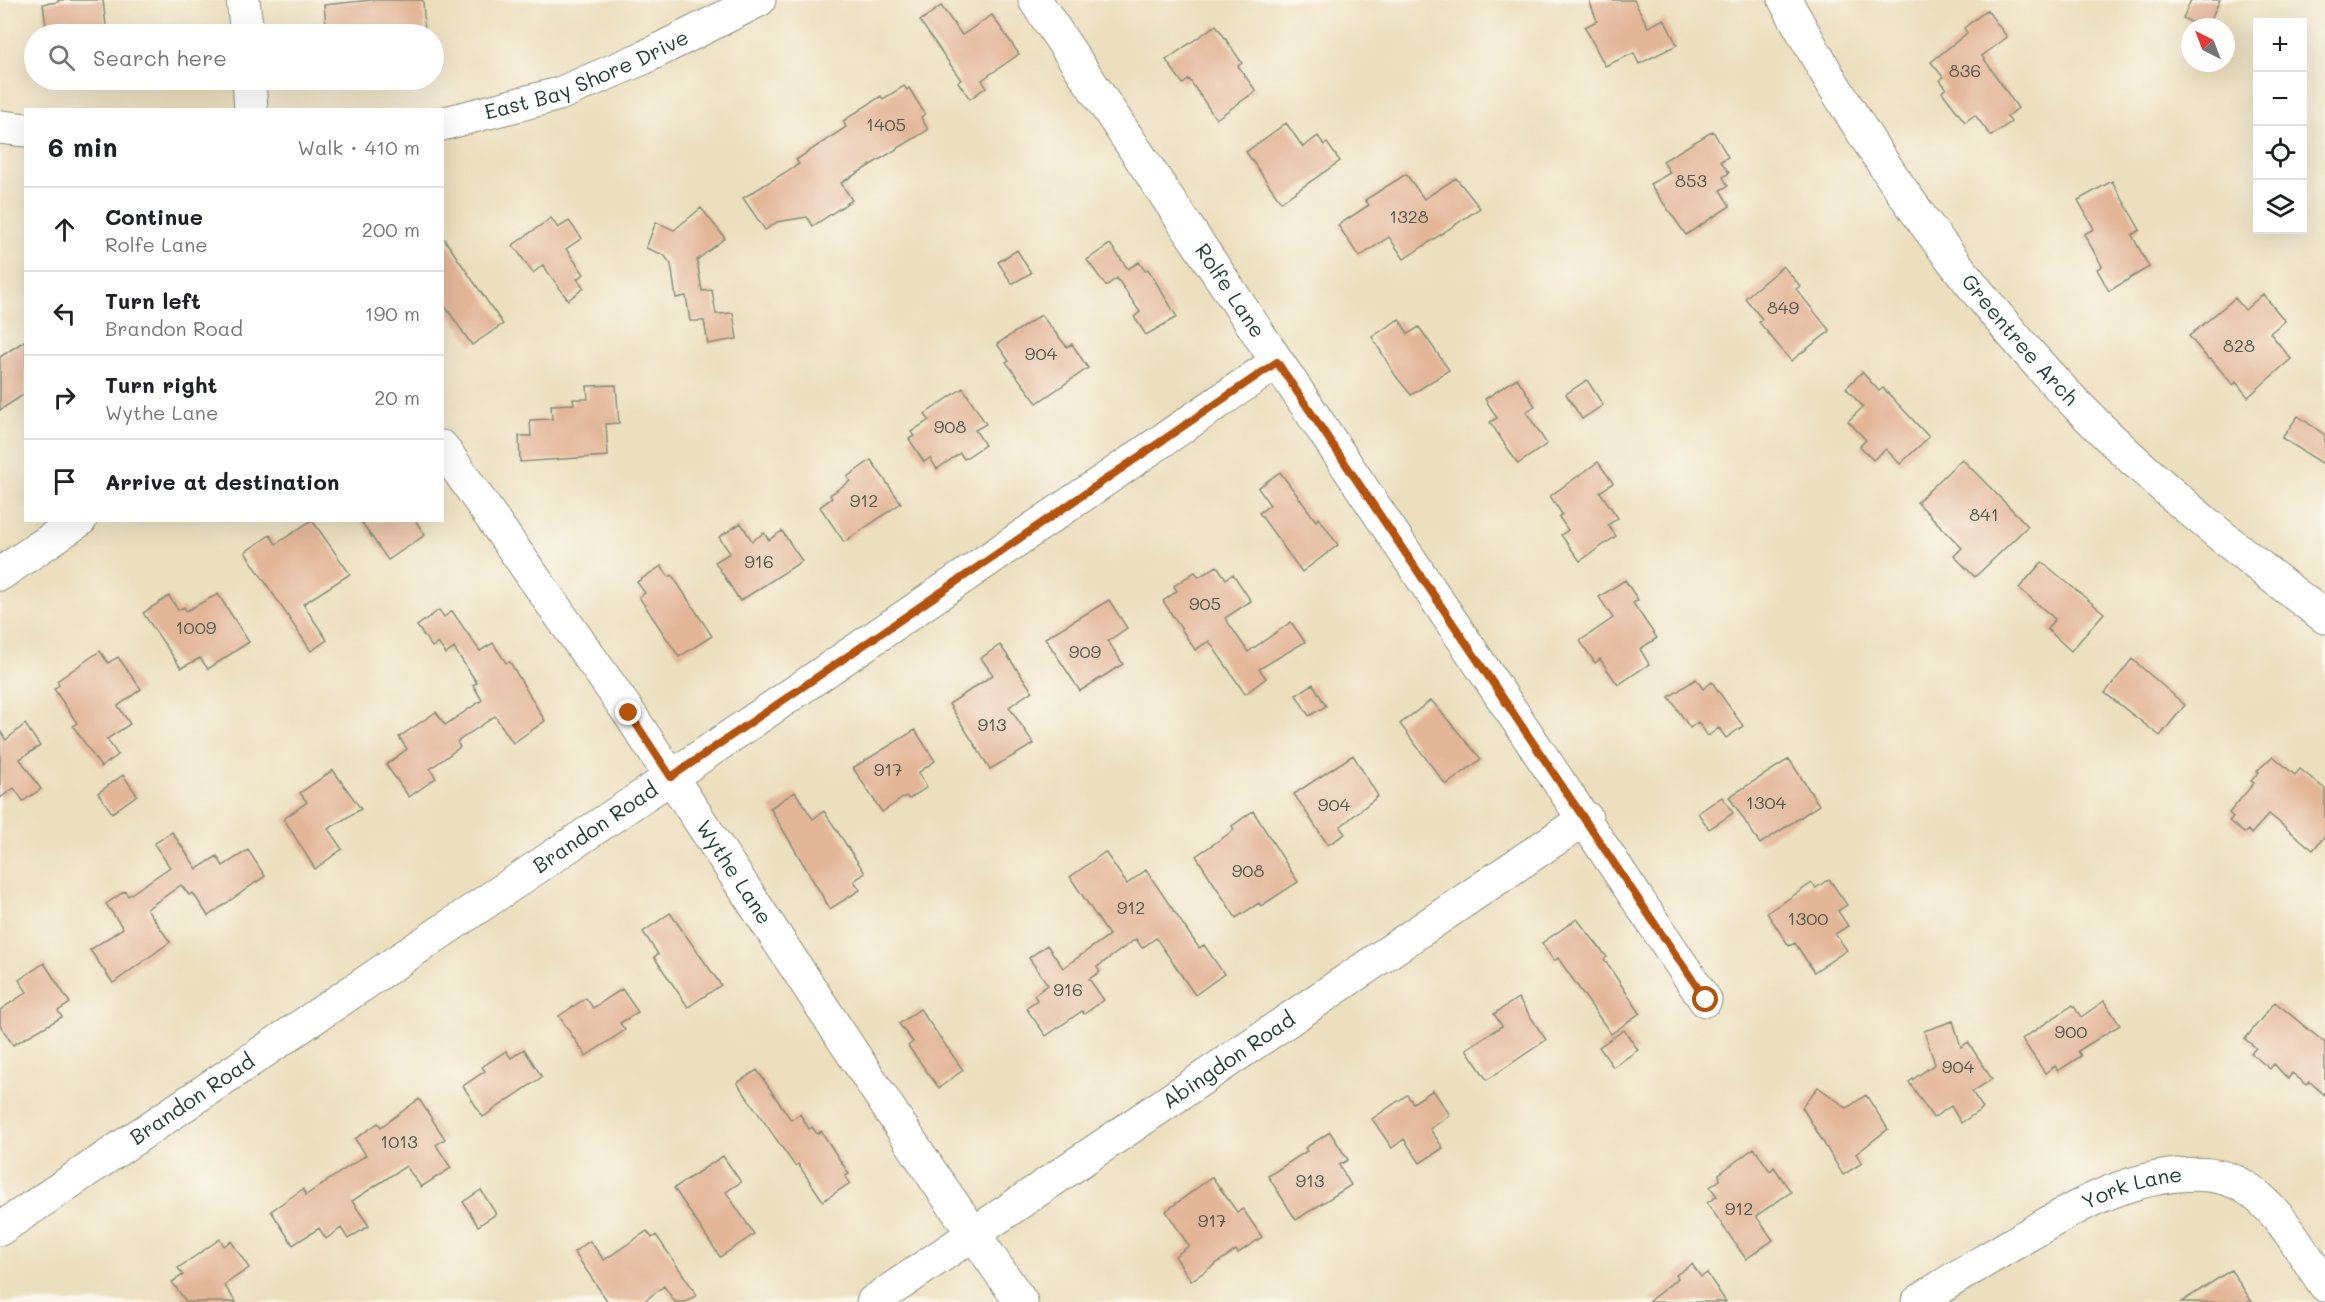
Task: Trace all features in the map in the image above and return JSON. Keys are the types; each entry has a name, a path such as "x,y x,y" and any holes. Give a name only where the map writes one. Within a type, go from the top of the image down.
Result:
{"street":[{"path":"243,0 246,24"},
{"name":"East Bay Shore Drive","path":"444,123 559,94 643,58 759,0"},
{"name":"Rolfe Lane","path":"1035,0 1706,1000"},
{"name":"Greentree Arch","path":"1785,0 1849,111 1900,188 1967,280 2028,352 2080,408 2174,495 2325,617"},
{"path":"250,90 251,108"},
{"path":"0,127 24,130"},
{"name":"Brandon Road","path":"0,1228 671,777 1277,362"},
{"name":"Wythe Lane","path":"444,450 671,777 1021,1302"},
{"path":"0,574 77,522"},
{"name":"Abingdon Road","path":"873,1302 1586,818"},
{"name":"York Lane","path":"1918,1302 2089,1200 2125,1185 2156,1177 2195,1174 2211,1174 2240,1184 2260,1198 2277,1217 2325,1285"}],"building":[{"path":"58,0 103,0 106,24 46,24 43,4 59,2"},
{"path":"371,0 423,0 424,24 326,24 324,5"},
{"path":"1589,0 1634,0 1648,27 1664,19 1677,45 1639,64 1634,53 1605,66 1585,27 1597,21"},
{"path":"2191,0 2220,0 2211,18 2183,18"},
{"path":"941,6 962,35 992,15 1019,54 982,80 986,87 970,99 958,82 961,80 920,21"},
{"path":"1987,10 2007,37 1982,56 2018,108 2007,117 2011,122 1991,136 1975,115 1965,122 1942,92 1946,88 1940,80 1943,77 1931,62 1967,33 1964,28"},
{"path":"1216,25 1242,63 1238,66 1256,91 1216,119 1189,79 1183,84 1166,60"},
{"path":"904,86 907,90 909,88 925,114 921,117 928,130 841,183 852,200 813,226 807,217 777,222 765,230 743,198 799,164 796,160 846,127 843,121 881,96 883,99"},
{"path":"1286,123 1303,147 1318,136 1324,145 1327,143 1340,161 1281,202 1246,152"},
{"path":"1713,131 1728,157 1721,161 1729,173 1723,177 1728,186 1720,190 1730,206 1686,235 1650,184 1670,173 1663,161"},
{"path":"1406,174 1424,199 1456,178 1480,208 1404,259 1389,237 1359,257 1338,225 1369,205 1365,200"},
{"path":"2112,181 2140,230 2132,235 2149,267 2109,291 2097,269 2102,266 2084,234 2094,229 2078,200"},
{"path":"701,208 725,238 697,260 702,291 712,290 716,314 733,313 737,339 708,344 704,321 690,321 686,296 676,298 671,264 664,255 646,248 656,222 674,230"},
{"path":"551,218 558,228 569,221 582,238 566,249 584,274 577,279 584,288 568,300 543,265 533,273 513,245"},
{"path":"444,239 503,324 472,345 444,305"},
{"path":"1110,244 1128,269 1139,262 1145,271 1148,269 1177,317 1146,335 1134,317 1140,312 1117,278 1106,286 1087,260"},
{"path":"1017,250 1031,273 1012,284 998,262"},
{"path":"1783,266 1800,286 1796,289 1830,331 1791,361 1759,322 1762,319 1745,298"},
{"path":"2263,294 2285,321 2270,333 2291,359 2248,397 2236,382 2233,385 2189,336 2235,298 2245,310"},
{"path":"1041,315 1067,347 1072,344 1088,368 1037,403 1006,362 1009,361 997,344"},
{"path":"1399,319 1408,334 1419,327 1449,370 1411,395 1395,375 1372,337"},
{"path":"24,341 24,394 0,410 0,357"},
{"path":"1862,372 1879,391 1883,388 1929,437 1900,464 1886,449 1873,460 1860,446 1866,440 1848,421 1863,407 1846,388"},
{"path":"1517,378 1535,406 1526,412 1547,444 1518,464 1490,422 1497,418 1485,399"},
{"path":"1587,380 1603,405 1582,419 1566,394"},
{"path":"616,385 619,423 606,424 608,456 520,462 519,436 531,436 530,420 552,419 551,405 574,404 573,399 588,399 587,386"},
{"path":"963,388 986,424 975,430 985,445 964,459 960,453 937,469 930,458 924,462 909,439 914,436 911,432 929,420 925,414"},
{"path":"2298,416 2325,435 2325,465 2282,438"},
{"path":"1962,459 2028,526 1975,577 1954,556 1962,548 1917,502"},
{"path":"871,460 901,503 844,542 820,507 832,498 830,495 850,481 847,477"},
{"path":"1598,462 1613,483 1600,492 1618,518 1608,525 1616,536 1580,561 1561,535 1568,530 1559,517 1562,514 1550,496"},
{"path":"1280,472 1316,521 1319,518 1338,545 1302,572 1259,513 1270,505 1258,488"},
{"path":"309,522 313,522 350,574 303,604 327,640 311,651 245,552 270,535 276,544"},
{"path":"361,522 416,522 425,535 388,560"},
{"path":"741,523 752,541 764,533 769,540 782,531 802,561 740,601 715,562 730,553 719,537"},
{"path":"2042,562 2104,613 2071,651 2047,629 2055,619 2019,588"},
{"path":"661,566 669,577 672,575 712,636 679,657 639,597 645,593 637,582"},
{"path":"1217,566 1226,579 1233,574 1251,601 1225,618 1248,652 1291,622 1305,642 1259,669 1266,678 1245,694 1209,641 1195,650 1163,601 1177,591 1174,586 1195,572 1199,577"},
{"path":"1625,580 1638,600 1633,603 1657,638 1640,649 1649,664 1618,685 1600,659 1595,663 1580,641 1613,618 1599,597"},
{"path":"218,594 249,642 208,669 200,658 181,668 143,613 169,596 178,610 184,607 186,611"},
{"path":"1109,600 1127,628 1108,641 1123,664 1080,691 1045,638"},
{"path":"439,610 444,617 452,611 480,651 493,643 506,663 510,662 545,721 513,743 495,716 457,742 460,747 430,769 436,778 409,797 386,765 407,749 399,737 436,712 445,725 482,700 473,685 477,683 454,648 446,654 438,643 432,647 417,626"},
{"path":"1000,645 1032,691 1009,707 1034,744 990,769 949,704 993,675 981,658"},
{"path":"100,651 108,663 118,657 141,689 118,706 130,724 107,739 118,755 101,767 73,726 77,723 54,689 59,685 57,681"},
{"path":"2132,659 2185,705 2160,736 2105,693"},
{"path":"1696,679 1703,689 1712,682 1743,726 1726,738 1719,728 1708,736 1698,722 1690,728 1669,697"},
{"path":"1313,684 1326,706 1309,716 1296,695"},
{"path":"1431,700 1481,759 1446,785 1400,724"},
{"path":"25,724 40,746 20,759 41,789 23,801 14,788 0,798 0,731 6,740"},
{"path":"915,730 935,761 918,773 927,787 909,799 906,796 882,812 853,768"},
{"path":"1353,755 1378,796 1340,827 1345,834 1328,845 1294,794"},
{"path":"2273,756 2295,775 2300,769 2325,789 2325,836 2313,850 2269,814 2251,834 2248,830 2244,833 2229,821 2233,817 2229,813 2254,783 2251,781 2259,772 2257,771"},
{"path":"1789,759 1819,805 1760,844 1729,797"},
{"path":"333,770 361,809 328,829 342,849 315,869 284,819 307,802 300,793"},
{"path":"123,775 137,795 112,813 98,793"},
{"path":"795,792 813,819 824,811 865,873 854,881 860,890 830,909 770,808"},
{"path":"1722,797 1733,813 1709,829 1698,813"},
{"path":"1253,811 1298,882 1261,906 1259,903 1236,918 1196,856 1234,830 1232,826"},
{"path":"172,832 197,869 217,856 223,866 248,850 265,876 208,916 193,893 189,895 181,885 147,909 170,942 113,983 90,950 123,928 106,904 125,891 128,896 170,867 154,844"},
{"path":"1105,852 1127,884 1146,870 1199,948 1204,945 1224,974 1195,995 1156,938 1142,948 1136,939 1097,967 1100,972 1089,979 1104,1000 1084,1014 1082,1011 1046,1036 1026,1008 1037,1000 1034,995 1048,985 1029,958 1047,945 1063,968 1109,935 1070,877"},
{"path":"1829,879 1847,905 1838,911 1848,926 1835,934 1847,950 1814,972 1795,943 1789,946 1767,913 1812,883 1816,888"},
{"path":"670,913 721,985 688,1007 654,957 658,954 643,932"},
{"path":"1577,919 1607,957 1604,959 1640,1013 1611,1034 1558,958 1554,961 1542,943"},
{"path":"44,963 70,1003 58,1011 62,1017 13,1045 0,1025 0,1010 27,992 19,980"},
{"path":"622,989 638,1012 620,1023 625,1030 586,1056 559,1016 586,998 593,1008"},
{"path":"1518,998 1546,1040 1487,1080 1466,1049 1502,1026 1494,1014"},
{"path":"2104,1001 2120,1025 2078,1051 2081,1056 2058,1071 2055,1066 2045,1073 2022,1039 2073,1005 2081,1017"},
{"path":"2275,1002 2325,1043 2325,1095 2310,1082 2307,1085 2292,1073 2288,1079 2274,1064 2270,1069 2251,1053 2256,1048 2245,1039"},
{"path":"920,1009 963,1070 939,1088 908,1046 913,1042 899,1024"},
{"path":"1953,1021 1961,1047 1968,1042 1992,1079 1972,1092 1983,1108 1961,1123 1951,1106 1933,1118 1909,1082 1935,1064 1924,1031"},
{"path":"1624,1030 1638,1050 1613,1067 1599,1047"},
{"path":"524,1049 542,1077 483,1117 463,1086 485,1071 482,1067 506,1051 511,1058"},
{"path":"757,1070 791,1120 800,1114 809,1129 812,1127 817,1134 821,1131 849,1174 845,1176 850,1183 823,1201 798,1164 795,1166 737,1083"},
{"path":"1818,1087 1847,1108 1866,1095 1888,1129 1856,1154 1862,1163 1843,1175 1802,1107"},
{"path":"1433,1090 1450,1115 1430,1129 1443,1148 1420,1163 1404,1139 1392,1148 1372,1119 1407,1095 1413,1103"},
{"path":"419,1099 445,1139 436,1145 451,1168 421,1187 406,1166 352,1201 369,1226 348,1239 341,1228 326,1239 319,1228 293,1245 271,1211 303,1189 306,1195 366,1155 355,1139 378,1123 381,1127"},
{"path":"1330,1132 1348,1160 1339,1165 1351,1185 1296,1220 1268,1176 1307,1151 1305,1148"},
{"path":"1754,1148 1770,1171 1774,1167 1791,1192 1756,1216 1773,1240 1746,1259 1707,1203 1717,1196 1710,1187 1720,1180 1719,1174"},
{"path":"723,1156 741,1182 726,1192 754,1234 720,1257 674,1188"},
{"path":"1212,1177 1237,1212 1243,1209 1262,1237 1238,1253 1236,1250 1191,1281 1175,1256 1189,1246 1166,1211"},
{"path":"481,1190 496,1214 478,1226 463,1202"},
{"path":"647,1231 652,1238 656,1235 697,1295 686,1302 675,1302 664,1286 643,1302 608,1302 574,1252 590,1241 604,1260"},
{"path":"220,1239 224,1246 231,1241 249,1268 224,1285 236,1302 186,1302 172,1282 183,1275 178,1268"},
{"path":"1692,1264 1701,1277 1707,1273 1726,1302 1648,1302 1678,1278 1676,1275"},
{"path":"2231,1270 2252,1302 2181,1302"}],"route":[{"path":"629,713 671,777 1009,548 1277,362 1586,818 1706,1000"}]}
